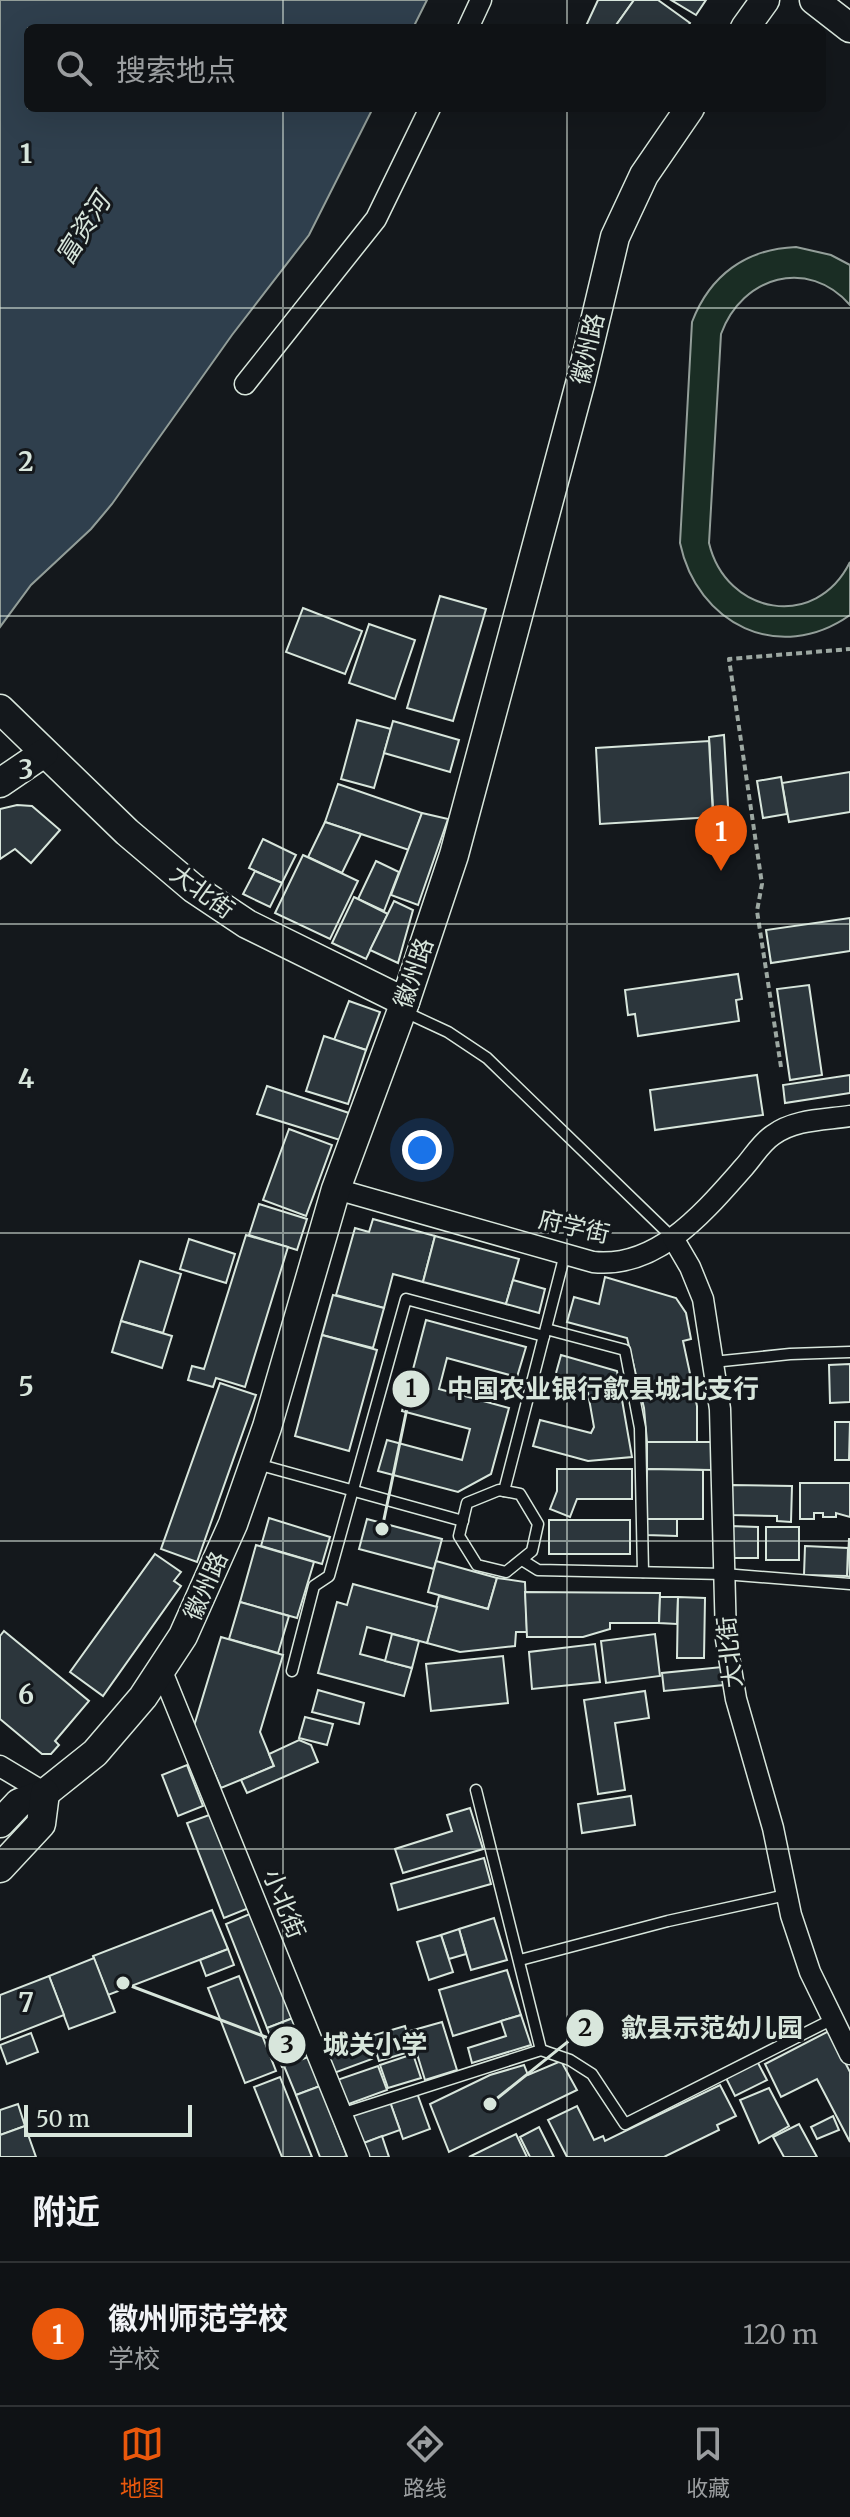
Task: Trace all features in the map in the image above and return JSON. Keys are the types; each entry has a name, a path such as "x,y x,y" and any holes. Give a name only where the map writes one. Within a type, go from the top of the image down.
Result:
{"main road":[{"path":"748,24 765,0"},
{"path":"814,0 850,28"},
{"name":"徽州路","path":"0,1823 19,1803 45,1793 95,1753 135,1707 197,1609 233,1524 255,1463 336,1189 454,855 581,380 615,237 644,175 687,112"},
{"name":"大北街","path":"0,709 127,832 193,888 247,924 403,1006"},
{"path":"0,783 36,746"},
{"path":"0,1868 41,1824 45,1793"}],"street":[{"path":"470,24 481,0"},
{"path":"245,384 376,219 428,112"},
{"name":"府学街","path":"336,1189 593,1262 620,1262 646,1253 673,1238 713,1202 770,1137 803,1122 850,1116"},
{"name":"大北街","path":"673,1238 690,1267 703,1299 720,1409 726,1639 732,1678 773,1828 786,1895 810,1972 850,2054"},
{"name":"小北街","path":"161,1669 359,2157"},
{"path":"0,1766 45,1793"}],"lane":[{"path":"403,1006 487,1058 673,1238"},
{"path":"504,1491 565,1254"},
{"path":"292,1671 314,1586 329,1576 406,1299 625,1350 640,1428 643,1572"},
{"path":"713,1362 850,1352"},
{"path":"255,1463 463,1521"},
{"path":"499,1490 504,1491 520,1494 538,1524 532,1551 506,1572 477,1565 459,1536 467,1503 499,1490"},
{"path":"522,1560 538,1570 724,1574 850,1584"},
{"path":"476,1790 541,2050"},
{"path":"520,1960 668,1921 786,1895"},
{"path":"341,2114 541,2050 570,2060 592,2074 625,2124 833,2019"}],"path":[{"path":"781,1067 757,911 762,884 729,659 850,649"}],"green space":[{"path":"796,247 831,255 850,265 850,305 833,290 815,281 796,278 778,280 760,287 744,298 731,314 721,334 709,543 719,567 733,586 752,599 773,605 795,605 816,598 835,584 850,562 850,615 823,630 796,636 769,636 745,628 723,615 704,595 689,571 680,543 692,322 709,291 732,268 761,253"}],"water":[{"name":"富资河","path":"0,0 427,0 415,24 24,24 24,112 371,112 309,235 232,335 112,504 91,529 31,585 0,627"}],"building":[{"path":"598,0 634,0 617,24 587,24"},
{"path":"634,0 658,0 690,23 689,24 617,24"},
{"path":"671,0 706,0 696,15"},
{"path":"440,596 486,609 453,721 407,708"},
{"path":"303,608 362,631 345,674 286,652"},
{"path":"369,624 415,640 395,699 349,683"},
{"path":"357,720 391,729 374,788 341,779"},
{"path":"393,721 459,740 450,772 384,753"},
{"path":"724,735 729,824 714,825 709,737"},
{"path":"709,741 713,817 600,824 596,748"},
{"path":"850,772 850,812 789,822 782,783"},
{"path":"781,777 787,814 763,818 757,781"},
{"path":"338,784 422,813 409,850 325,822"},
{"path":"32,806 60,830 31,863 15,849 0,859 0,809"},
{"path":"422,813 448,819 418,905 391,895"},
{"path":"325,822 361,834 342,873 308,857"},
{"path":"263,839 296,855 282,883 249,868"},
{"path":"303,855 358,881 330,939 275,913"},
{"path":"376,861 399,872 384,911 358,899"},
{"path":"255,871 282,883 270,907 243,894"},
{"path":"354,897 388,914 366,959 332,943"},
{"path":"394,901 413,910 398,963 370,950"},
{"path":"850,918 850,951 771,963 766,930"},
{"path":"738,974 742,999 736,1000 739,1021 638,1036 635,1014 628,1015 625,990"},
{"path":"809,985 822,1075 790,1080 777,989"},
{"path":"349,1001 380,1012 366,1050 334,1040"},
{"path":"324,1036 366,1050 348,1104 306,1091"},
{"path":"757,1075 763,1115 655,1130 650,1090"},
{"path":"850,1075 850,1093 785,1103 783,1085"},
{"path":"267,1086 349,1113 340,1140 257,1114"},
{"path":"289,1129 332,1145 306,1216 263,1200"},
{"path":"259,1204 307,1219 297,1250 249,1235"},
{"path":"373,1219 435,1236 423,1282 393,1274 384,1308 336,1295 355,1228 369,1232"},
{"path":"246,1235 288,1247 245,1387 216,1378 213,1387 188,1380 192,1366 204,1369"},
{"path":"435,1236 519,1259 506,1304 423,1282"},
{"path":"189,1239 235,1254 226,1283 180,1269"},
{"path":"140,1261 181,1274 163,1333 121,1321"},
{"path":"605,1277 676,1298 686,1313 691,1339 683,1341 697,1406 697,1442 647,1442 644,1408 627,1338 567,1322 574,1297 599,1304"},
{"path":"513,1280 545,1289 539,1313 506,1304"},
{"path":"333,1295 384,1308 373,1348 322,1335"},
{"path":"426,1320 526,1347 517,1377 447,1358 439,1389 509,1408 491,1474 458,1492 378,1471 387,1440 462,1460 470,1429 402,1411"},
{"path":"121,1321 172,1336 162,1368 112,1352"},
{"path":"322,1335 377,1350 349,1451 295,1436"},
{"path":"561,1355 617,1371 632,1457 588,1461 533,1446 540,1420 591,1433 594,1427 588,1393 553,1384"},
{"path":"850,1364 850,1402 830,1403 829,1365"},
{"path":"220,1383 256,1395 197,1562 161,1549"},
{"path":"835,1422 850,1422 849,1460 835,1460"},
{"path":"647,1442 713,1442 712,1470 647,1469"},
{"path":"557,1469 632,1469 632,1499 577,1499 570,1517 550,1509 557,1491"},
{"path":"647,1469 703,1470 703,1519 646,1519"},
{"path":"800,1483 850,1483 850,1517 836,1513 836,1517 823,1517 823,1513 814,1513 814,1519 800,1519"},
{"path":"731,1485 792,1486 791,1522 777,1521 777,1516 731,1515"},
{"path":"269,1518 330,1537 322,1564 261,1546"},
{"path":"367,1519 442,1539 434,1569 359,1549"},
{"path":"646,1519 677,1519 677,1536 646,1535"},
{"path":"549,1520 630,1520 630,1554 549,1554"},
{"path":"730,1526 758,1527 758,1558 730,1558"},
{"path":"766,1527 799,1527 799,1560 766,1560"},
{"path":"850,1539 850,1577 847,1576"},
{"path":"256,1545 314,1562 297,1618 240,1602"},
{"path":"805,1546 848,1548 847,1576 804,1575"},
{"path":"155,1554 181,1572 174,1581 181,1586 103,1696 70,1672"},
{"path":"436,1561 497,1578 488,1609 428,1592"},
{"path":"497,1578 525,1582 527,1632 516,1632 515,1646 460,1652 427,1643 439,1596 488,1609"},
{"path":"353,1584 437,1607 427,1643 367,1627 360,1654 412,1668 404,1696 318,1673 337,1602 347,1605"},
{"path":"525,1592 660,1593 659,1623 610,1623 610,1629 583,1637 527,1637"},
{"path":"660,1597 678,1597 677,1624 659,1623"},
{"path":"678,1597 705,1598 704,1658 677,1658"},
{"path":"240,1602 289,1616 278,1653 229,1639"},
{"path":"4,1631 89,1701 55,1741 59,1745 51,1754 42,1754 0,1719 0,1636"},
{"path":"392,1634 419,1641 412,1668 385,1661"},
{"path":"655,1634 660,1676 606,1683 601,1641"},
{"path":"221,1637 283,1655 260,1732 274,1766 221,1788 194,1726"},
{"path":"595,1644 600,1682 532,1689 529,1652"},
{"path":"503,1656 508,1703 431,1711 426,1664"},
{"path":"722,1667 724,1685 664,1691 662,1673"},
{"path":"318,1690 364,1703 359,1724 312,1712"},
{"path":"645,1691 649,1718 615,1723 625,1790 598,1794 584,1700"},
{"path":"305,1717 333,1724 327,1745 299,1738"},
{"path":"299,1740 311,1745 318,1762 247,1793 241,1780 274,1766 269,1754"},
{"path":"187,1765 203,1806 178,1816 162,1775"},
{"path":"631,1796 635,1825 582,1833 578,1804"},
{"path":"470,1808 483,1849 403,1873 395,1849 452,1831 447,1815"},
{"path":"212,1814 249,1908 224,1918 187,1823"},
{"path":"484,1858 491,1884 398,1910 391,1884"},
{"path":"212,1910 228,1949 108,1995 93,1956"},
{"path":"252,1913 293,2018 267,2028 226,1924"},
{"path":"494,1918 507,1960 471,1970 459,1929"},
{"path":"459,1929 466,1954 449,1959 441,1935"},
{"path":"441,1935 453,1972 429,1980 417,1942"},
{"path":"228,1949 234,1965 206,1976 200,1960"},
{"path":"94,1958 115,2012 69,2029 49,1976"},
{"path":"507,1970 521,2015 453,2036 439,1990"},
{"path":"49,1976 64,2015 0,2040 0,1995"},
{"path":"239,1976 276,2071 245,2083 208,1988"},
{"path":"521,2015 531,2045 472,2063 468,2048 506,2036 501,2021"},
{"path":"293,2018 308,2057 282,2067 267,2028"},
{"path":"442,2022 457,2070 425,2080 410,2031"},
{"path":"405,2026 412,2051 379,2061 371,2036"},
{"path":"829,2031 850,2072 850,2142 817,2079 781,2097 765,2064"},
{"path":"31,2033 38,2052 7,2064 0,2045"},
{"path":"364,2037 372,2059 334,2073 326,2051"},
{"path":"413,2054 421,2078 388,2088 380,2065"},
{"path":"308,2057 320,2086 296,2095 284,2066"},
{"path":"561,2061 577,2090 449,2152 430,2104 490,2075 524,2065 528,2075"},
{"path":"757,2061 767,2080 735,2096 725,2076"},
{"path":"378,2066 387,2090 346,2105 337,2080"},
{"path":"280,2077 312,2157 282,2157 254,2087"},
{"path":"720,2085 736,2116 717,2125 719,2130 664,2157 567,2157 548,2120 577,2106 594,2140 603,2136 605,2141"},
{"path":"320,2086 347,2156 320,2157 296,2095"},
{"path":"769,2088 789,2126 759,2143 740,2100"},
{"path":"417,2093 430,2129 403,2139 390,2102"},
{"path":"390,2102 400,2130 361,2144 351,2116"},
{"path":"18,2104 25,2126 0,2135 0,2110"},
{"path":"833,2116 839,2130 817,2139 811,2127"},
{"path":"799,2124 817,2157 784,2157 773,2137"},
{"path":"25,2126 36,2157 0,2157 0,2135"},
{"path":"539,2127 554,2157 530,2157 520,2137"},
{"path":"516,2134 527,2157 469,2157"},
{"path":"382,2136 389,2157 366,2157 361,2144"}],"place":[{"name":"徽州师范学校","path":"721,871"},
{"name":"中国农业银行歙县城北支行","path":"382,1529"},
{"name":"城关小学","path":"123,1983"},
{"name":"歙县示范幼儿园","path":"490,2104"}]}
